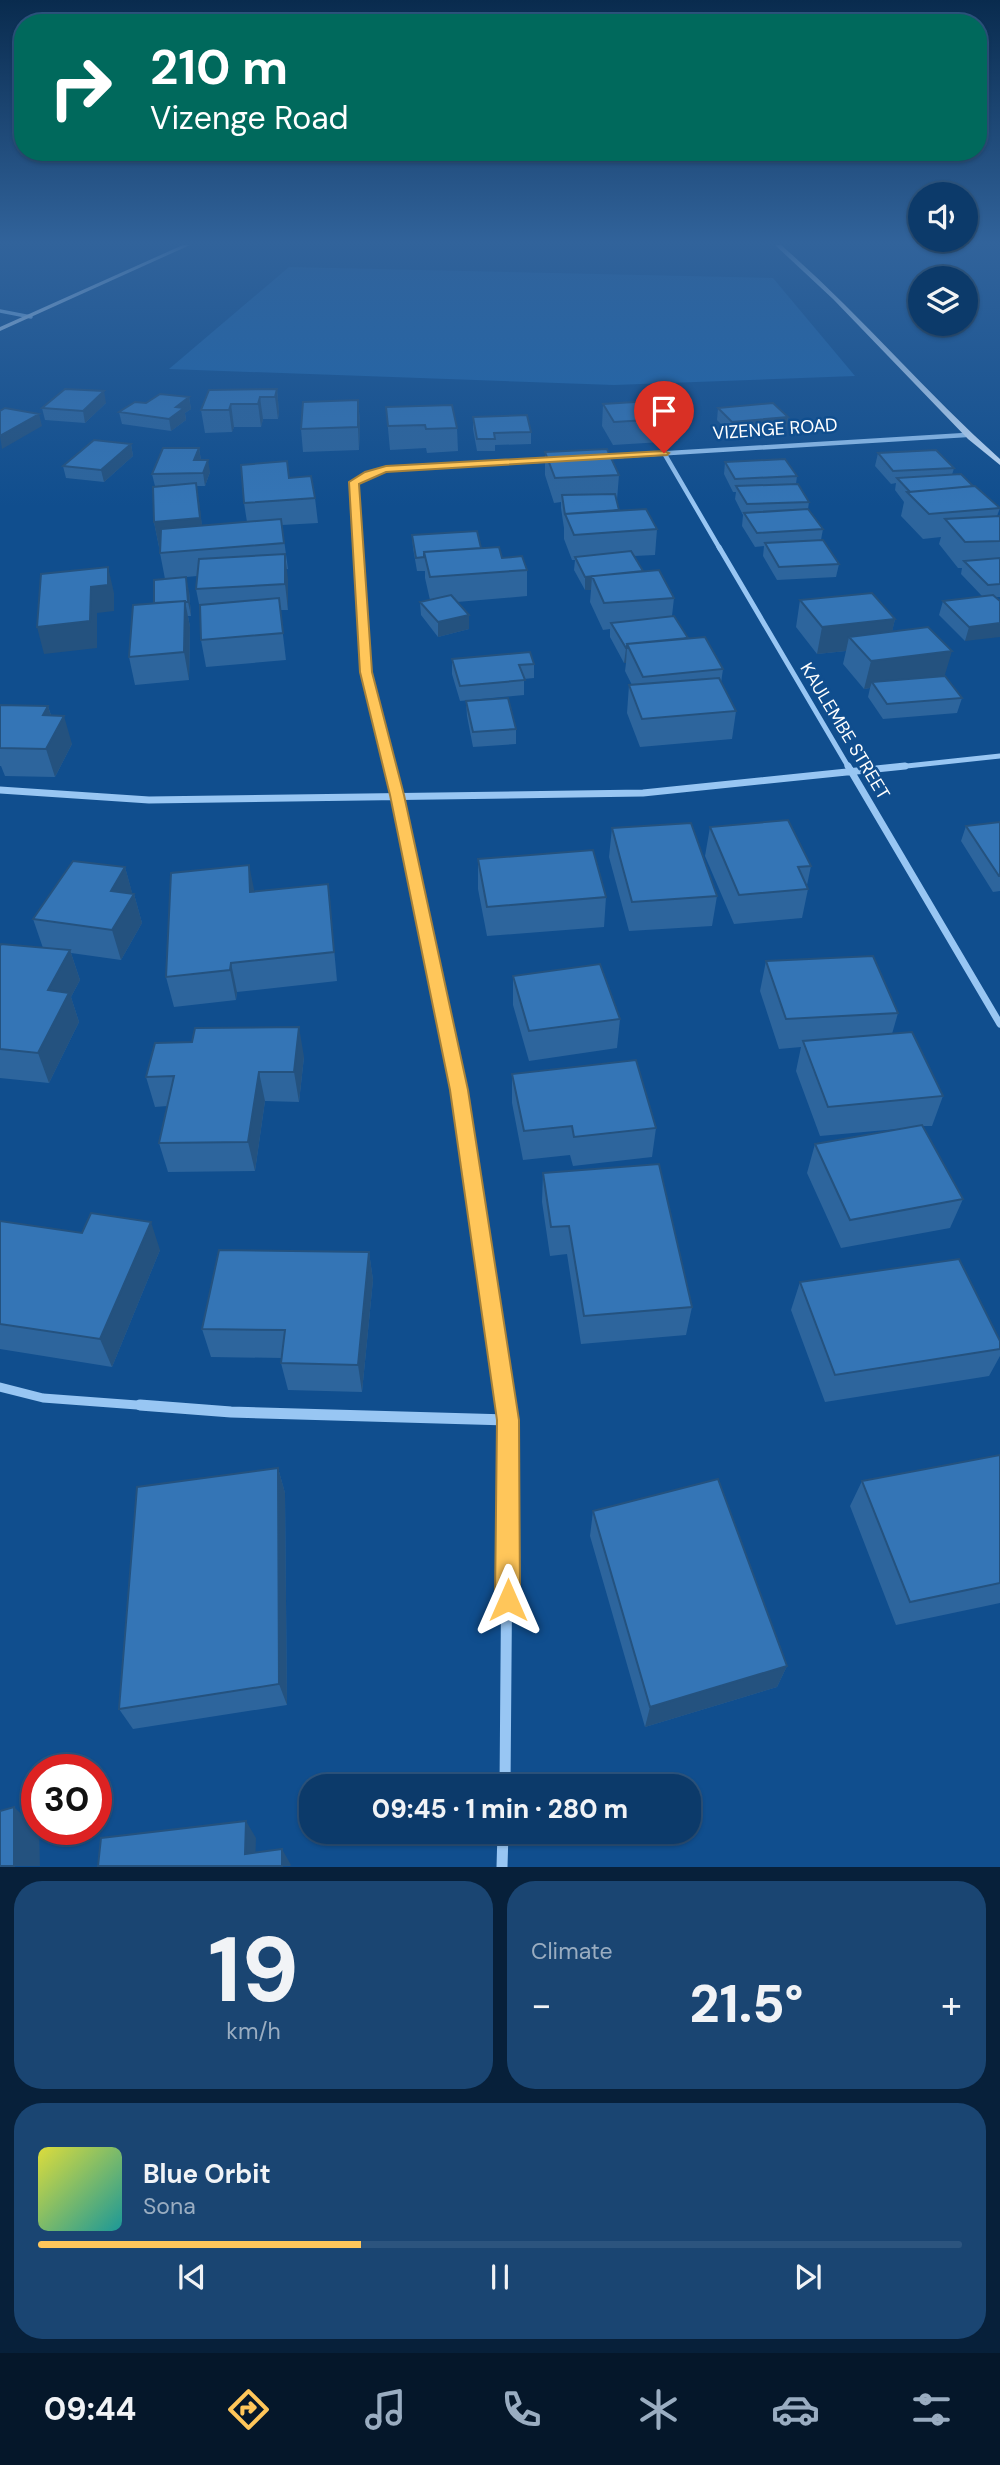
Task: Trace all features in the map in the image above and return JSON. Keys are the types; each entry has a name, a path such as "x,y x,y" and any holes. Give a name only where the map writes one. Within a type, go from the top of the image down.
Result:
{"street":[{"path":"868,332 967,435 1000,463"},
{"name":"VIZENGE ROAD","path":"595,457 967,435"},
{"name":"KAULEMBE STREET","path":"664,453 1000,1024"},
{"path":"505,1774 508,1420 459,1090 397,795 366,672 354,482 368,474 386,469 567,459"},
{"path":"0,790 149,800 643,793 1000,756"},
{"path":"0,1387 43,1398 231,1412 508,1420"},
{"path":"502,1867 503,1844"}],"shaded area":[{"path":"212,332 818,332 855,376 614,385 169,369"}],"building":[{"path":"65,389 104,391 83,411 42,408"},
{"path":"277,389 275,397 260,397 258,404 231,404 229,410 201,410 209,390"},
{"path":"160,394 189,397 176,407 184,408 169,419 119,412 135,402 146,403"},
{"path":"358,400 358,427 301,429 303,402"},
{"path":"667,400 680,418 614,422 603,404"},
{"path":"773,403 788,417 732,422 718,408"},
{"path":"452,405 457,428 388,426 386,407"},
{"path":"5,408 39,414 0,436 0,411"},
{"path":"527,415 531,432 494,433 495,439 477,439 473,417"},
{"path":"94,440 131,444 101,470 63,466"},
{"path":"163,448 199,448 194,460 208,460 203,473 152,474"},
{"path":"607,449 619,475 555,478 545,452"},
{"path":"936,450 954,468 893,471 878,453"},
{"path":"785,459 797,476 735,479 725,462"},
{"path":"287,461 289,478 311,476 315,498 244,503 241,465"},
{"path":"961,474 973,486 910,492 897,478"},
{"path":"196,483 200,518 154,522 153,487"},
{"path":"798,484 809,502 747,504 736,486"},
{"path":"975,486 1000,508 929,514 907,492"},
{"path":"615,494 619,510 565,515 562,495"},
{"path":"646,509 657,529 574,535 565,514"},
{"path":"808,509 823,529 757,533 744,513"},
{"path":"1000,516 1000,541 965,542 945,519"},
{"path":"281,519 284,543 160,553 161,529"},
{"path":"477,531 481,548 424,552 424,557 416,558 412,535"},
{"path":"823,540 839,564 779,567 765,543"},
{"path":"499,547 502,558 522,556 527,570 430,577 424,552"},
{"path":"631,551 643,571 585,577 575,557"},
{"path":"285,554 285,584 196,589 199,559"},
{"path":"1000,558 1000,584 988,585 964,561"},
{"path":"108,567 108,585 91,587 90,621 37,627 41,574"},
{"path":"659,570 674,598 604,603 592,576"},
{"path":"186,577 188,602 154,603 154,580"},
{"path":"872,593 895,619 822,627 800,600"},
{"path":"451,595 469,615 438,622 420,602"},
{"path":"993,595 1000,601 1000,623 969,627 943,601"},
{"path":"279,598 283,633 201,640 200,605"},
{"path":"185,601 184,652 129,657 133,605"},
{"path":"674,616 688,638 627,644 627,648 611,623"},
{"path":"928,627 952,651 871,661 849,637"},
{"path":"705,637 723,669 643,677 627,644"},
{"path":"530,652 534,664 519,665 525,680 460,686 452,659"},
{"path":"945,676 962,698 887,704 872,682"},
{"path":"719,678 736,711 642,719 629,685"},
{"path":"508,698 516,729 473,732 466,701"},
{"path":"0,705 48,706 43,715 64,716 46,749 0,748"},
{"path":"788,820 811,866 798,867 808,889 739,895 710,827"},
{"path":"1000,822 1000,876 999,876 966,826"},
{"path":"691,823 717,896 632,902 612,828"},
{"path":"593,850 606,897 487,907 478,859"},
{"path":"73,861 125,867 111,891 134,894 112,930 33,919"},
{"path":"249,865 250,892 328,884 334,952 231,963 230,970 166,977 171,873"},
{"path":"1,944 70,950 48,990 69,993 38,1053 0,1049"},
{"path":"873,956 898,1013 786,1019 766,961"},
{"path":"600,964 620,1019 529,1031 513,976"},
{"path":"299,1027 294,1072 259,1072 248,1142 159,1143 174,1076 146,1077 155,1043 192,1042 195,1028"},
{"path":"912,1032 943,1096 828,1107 803,1041"},
{"path":"636,1060 656,1128 574,1137 572,1126 524,1131 512,1074"},
{"path":"922,1125 963,1199 850,1220 815,1144"},
{"path":"659,1164 692,1307 584,1316 569,1226 551,1227 543,1173"},
{"path":"91,1213 151,1222 100,1339 0,1324 0,1221 82,1233"},
{"path":"219,1250 369,1252 358,1365 281,1363 285,1330 202,1329"},
{"path":"959,1259 1000,1341 1000,1349 835,1375 800,1282"},
{"path":"1000,1455 1000,1583 910,1602 862,1481"},
{"path":"278,1468 279,1684 119,1709 137,1487"},
{"path":"718,1479 787,1666 650,1707 593,1511"},
{"path":"14,1807 14,1866 0,1866 0,1811"},
{"path":"246,1821 245,1854 282,1849 282,1866 98,1866 100,1845 112,1845 112,1837"}],"route":[{"path":"508,1600 508,1420 459,1090 397,795 366,672 354,482 368,474 386,469 664,453"}]}
